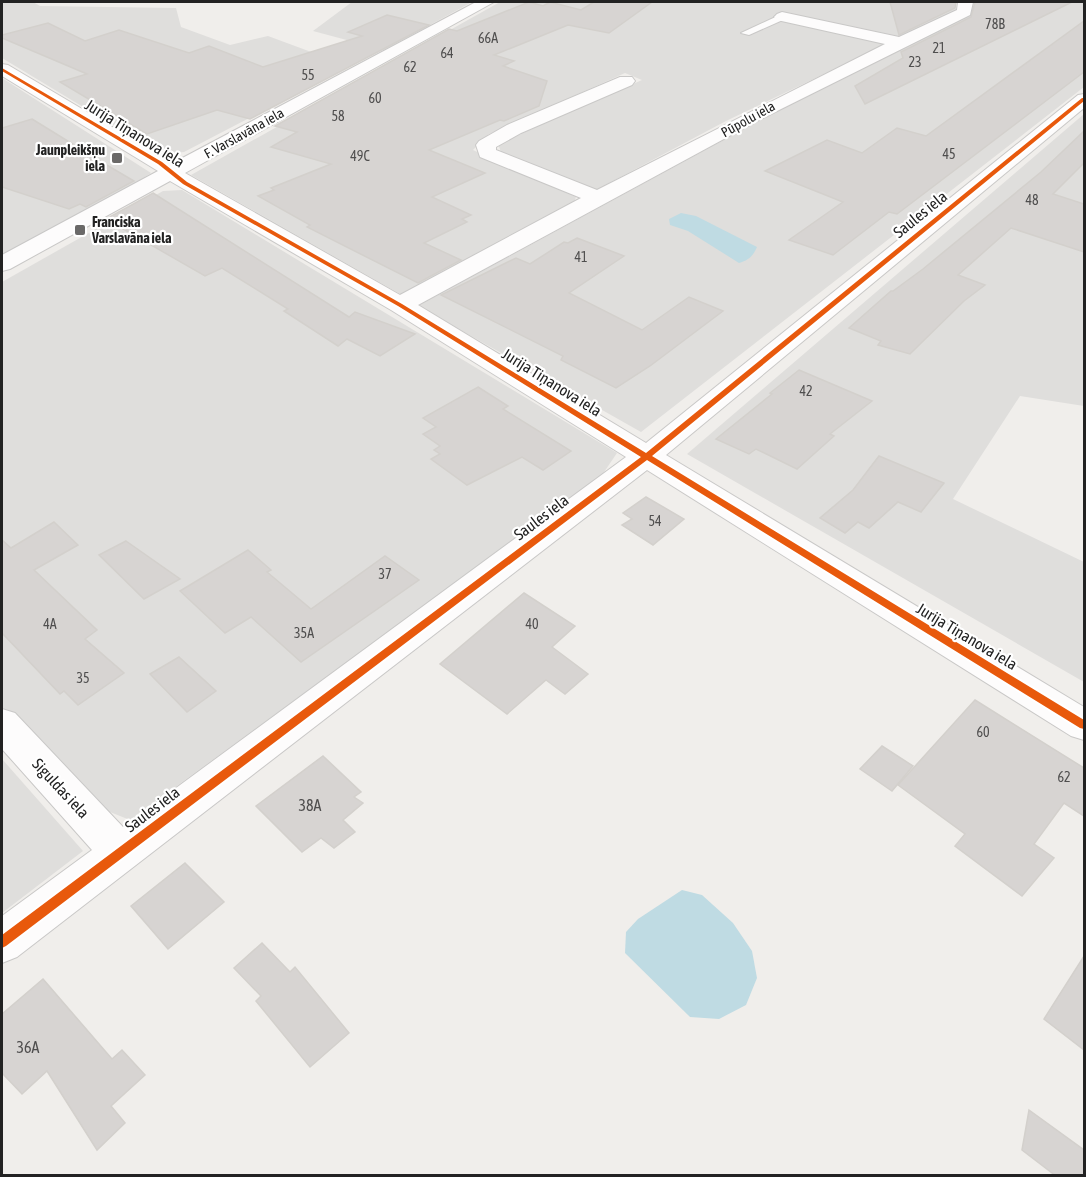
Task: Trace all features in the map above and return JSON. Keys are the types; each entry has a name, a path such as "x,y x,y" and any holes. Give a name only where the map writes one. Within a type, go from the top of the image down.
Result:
{"street":[{"name":"F. Varslavāna iela","path":"2,264 486,2"},
{"name":"Pūpolu iela","path":"400,305 597,197 741,124 800,91 964,12 965,2"},
{"path":"782,17 899,42"},
{"name":"Jurija Tiņanova iela","path":"2,69 173,172 185,183 400,305 1084,725"},
{"path":"597,197 487,153 486,145 514,129 626,81"},
{"name":"Saules iela","path":"2,942 646,457 1084,99"},
{"name":"Siguldas iela","path":"2,724 120,852"}],"lane":[{"path":"746,33 782,17"}],"shaded area":[{"path":"2,2 33,2 40,6 176,8 181,27 230,45 268,36 349,66 184,152 161,154 2,58"},
{"path":"352,2 472,2 384,50 313,31"},
{"path":"500,2 955,2 956,11 726,121 596,190 501,152 498,144 642,80 625,73 489,134 473,150 576,197 573,205 402,295 191,175"},
{"path":"972,2 1084,2 1084,87 641,432 418,306 820,88 971,13"},
{"path":"2,78 151,173 112,198 2,255"},
{"path":"1084,114 1084,406 1020,396 953,499 1084,562 1084,682 687,454"},
{"path":"182,190 617,453 600,478 130,820 95,806 2,707 2,282 163,191"},
{"path":"2,759 83,851 2,913"}],"water":[{"path":"681,213 696,216 757,247 750,257 739,263 688,231 670,225 669,219"},
{"path":"682,890 702,895 733,923 752,951 757,978 746,1005 719,1019 690,1017 625,953 626,932 638,919"}],"building":[{"path":"529,2 543,6 550,2 581,10 594,2 652,2 609,33 568,25 494,55 514,61 503,66 547,81 539,106 429,150 485,173 432,197 471,215 462,219 467,222 424,243 461,260 418,283 307,227 310,225 258,196 274,190 271,188 331,164 271,147 297,132 275,126 449,29 457,31"},
{"path":"890,2 956,2 955,8 899,35"},
{"path":"975,2 1072,2 865,104 855,86 903,58 901,52 971,17"},
{"path":"387,15 429,25 250,119 217,110 147,134 60,82 87,74 2,38 2,35 48,23 85,41 119,30 189,53 209,46 263,67 362,36 348,32"},
{"path":"1084,21 1084,72 897,214 889,212 833,255 789,240 843,202 765,171 827,140 862,153 897,128 926,136"},
{"path":"32,119 134,181 86,207 80,204 69,209 2,187 2,128"},
{"path":"1084,131 1084,163 1053,194 1084,204 1084,252 1011,228 958,275 985,285 964,301 910,354 878,345 881,341 849,328 891,291 923,269 1041,172"},
{"path":"153,193 349,317 355,312 415,334 380,356 347,339 338,346 284,311 288,309 222,268 205,276 106,219"},
{"path":"577,238 624,256 569,293 642,330 689,297 723,311 650,366 616,388 561,360 563,356 441,295 516,258 530,264 564,242 568,243"},
{"path":"799,370 872,401 830,434 834,436 797,469 756,449 749,454 716,439 772,394 770,393"},
{"path":"478,387 508,406 503,409 571,451 543,470 522,457 467,485 431,459 440,454 434,450 440,446 423,434 436,427 423,418"},
{"path":"879,456 944,483 921,512 898,502 869,528 858,522 845,533 820,518 853,490"},
{"path":"646,497 684,519 653,545 622,525 632,519 623,513"},
{"path":"54,522 78,545 34,570 97,630 85,639 124,673 78,705 64,691 60,694 2,633 2,540 11,548"},
{"path":"126,541 180,579 144,599 99,555"},
{"path":"248,550 271,570 267,572 311,609 385,556 419,580 301,662 251,617 225,633 180,591"},
{"path":"524,593 575,626 552,647 588,674 565,694 546,680 507,714 440,664"},
{"path":"179,657 216,691 187,712 150,674"},
{"path":"975,700 1084,768 1084,816 1064,803 1034,844 1054,858 1022,896 955,846 965,834 898,785"},
{"path":"882,746 913,766 892,791 860,769"},
{"path":"323,756 361,792 354,797 363,803 343,820 355,832 334,848 321,838 302,852 256,806"},
{"path":"185,863 224,902 168,949 131,906"},
{"path":"262,943 290,972 295,967 349,1033 310,1067 256,1001 261,996 234,968"},
{"path":"1084,956 1084,1050 1044,1019"},
{"path":"43,979 112,1059 122,1050 145,1075 111,1106 125,1123 97,1150 47,1071 22,1094 2,1073 2,1014"},
{"path":"1029,1110 1084,1150 1084,1176 1056,1176 1022,1150"}],"cycle path":[{"path":"2,69 160,163 185,183 400,305 1084,725"},
{"path":"2,942 646,457 1084,99"}],"place":[{"name":"Jaunpleikšņu iela","path":"117,158"},
{"name":"Franciska Varslavāna iela","path":"80,230"}]}
